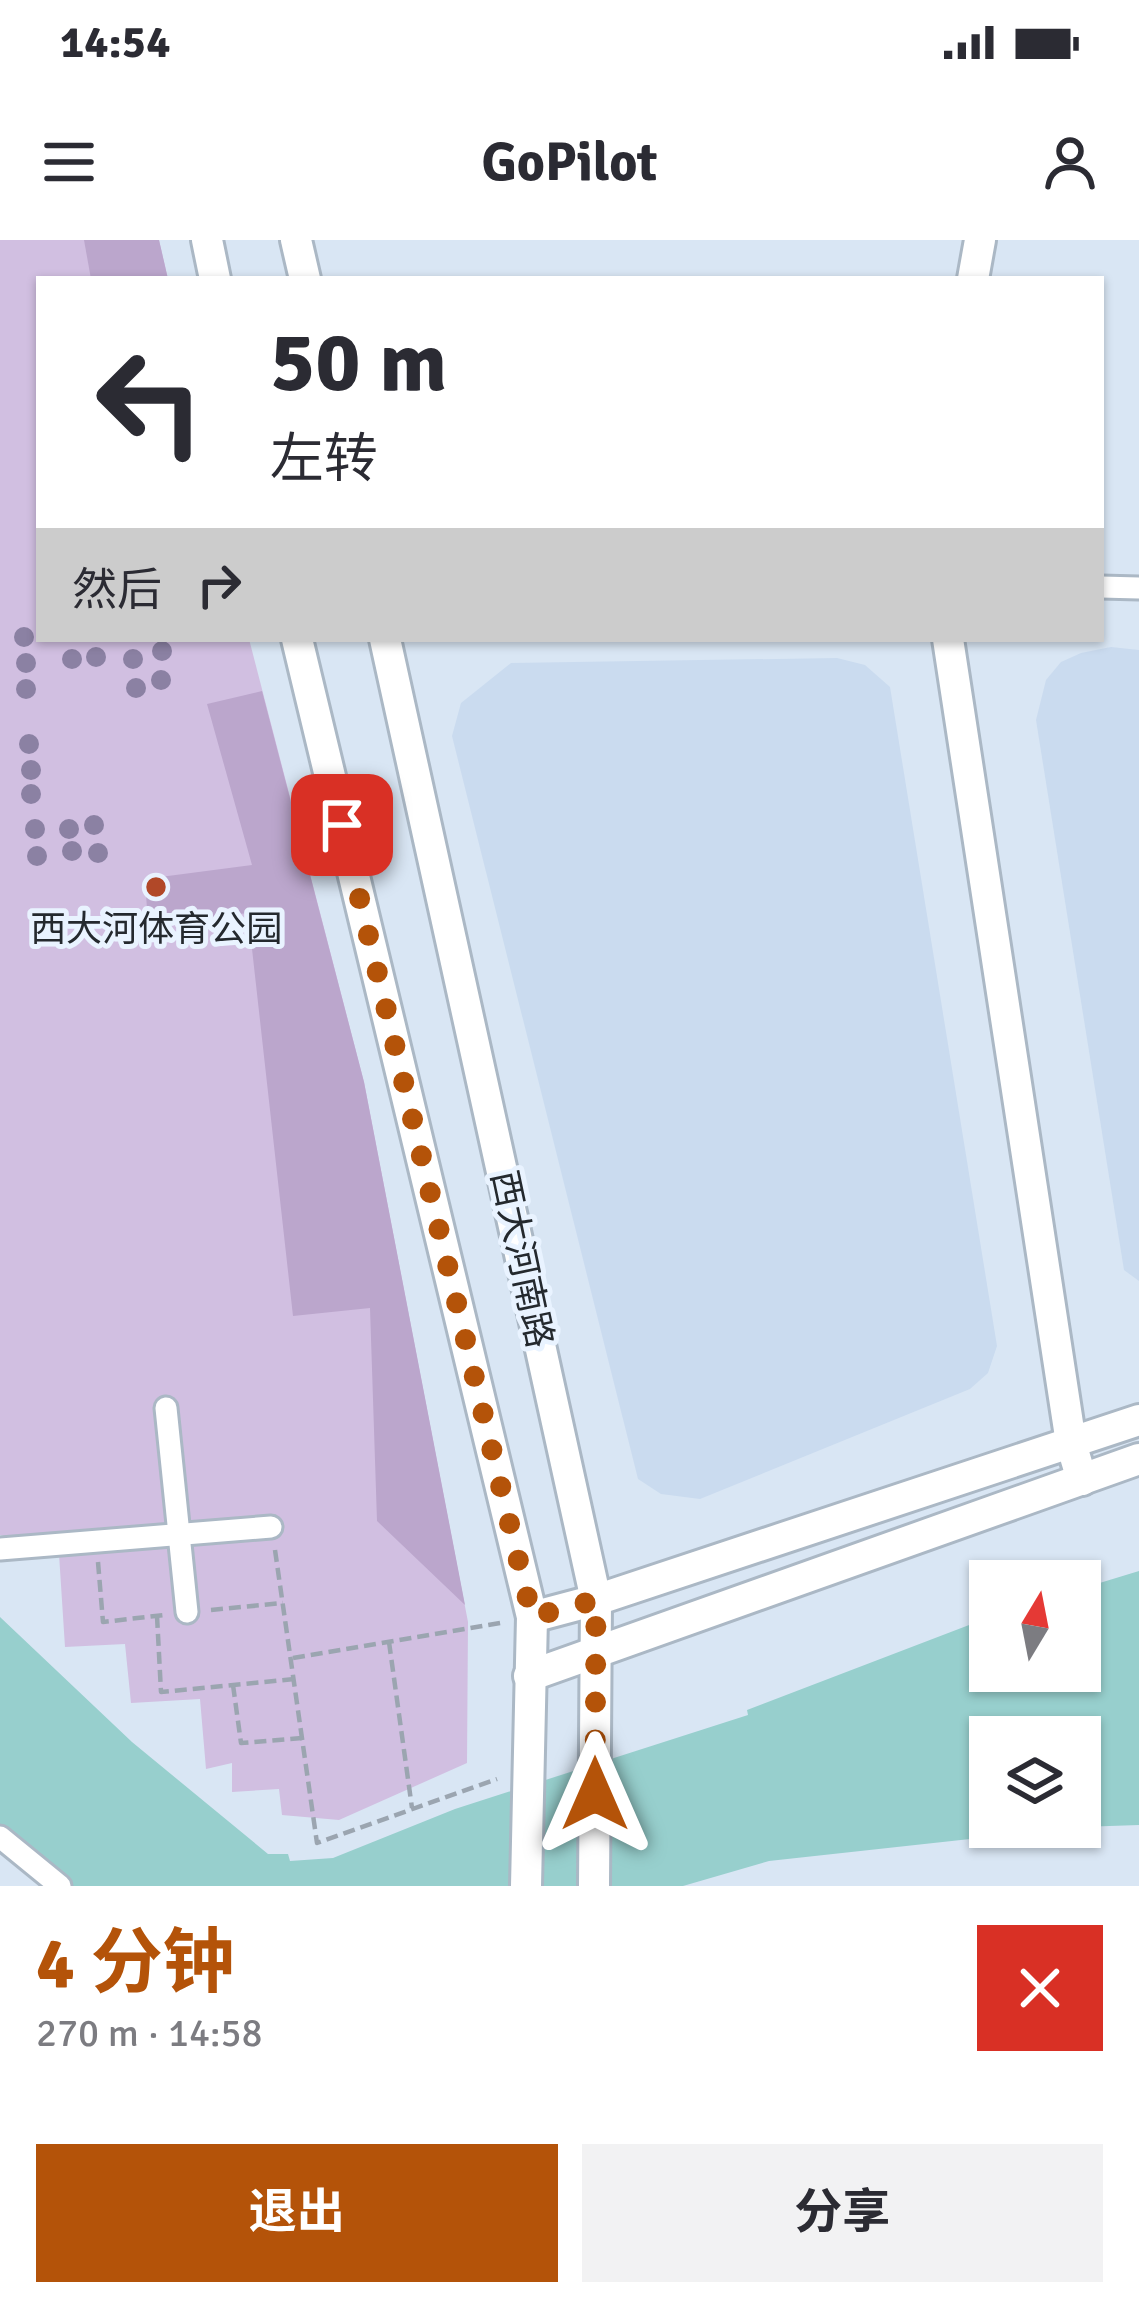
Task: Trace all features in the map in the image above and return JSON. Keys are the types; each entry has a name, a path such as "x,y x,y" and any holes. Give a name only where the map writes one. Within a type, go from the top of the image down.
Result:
{"street":[{"path":"207,240 214,276"},
{"path":"296,240 304,276"},
{"path":"974,276 980,240"},
{"path":"1104,587 1139,588"},
{"name":"西大河南路","path":"298,642 532,1617 526,1886"},
{"name":"西大河南路","path":"386,642 596,1600 594,1886"},
{"path":"948,642 1071,1443 1082,1480"},
{"path":"166,1408 187,1612"},
{"path":"532,1617 1139,1420"},
{"path":"529,1676 594,1649 1139,1459"},
{"path":"0,1549 271,1527"},
{"path":"0,1837 60,1886"}],"path":[{"path":"271,1527 297,1679 317,1843 528,1770"},
{"path":"157,1616 161,1692 297,1679"},
{"path":"293,1658 532,1617"},
{"path":"389,1642 412,1809"},
{"path":"233,1685 241,1743 304,1738"}],"shaded area":[{"name":"西大河体育公园","path":"0,240 159,240 167,276 36,276 36,642 250,642 364,1082 468,1622 467,1763 339,1820 282,1815 279,1789 232,1792 232,1763 206,1769 200,1699 131,1703 125,1644 65,1647 59,1554 9,1557 0,1535"},
{"path":"84,240 159,240 167,276 90,276"},
{"path":"1111,647 1139,650 1139,1281 1124,1270 1036,720 1046,680 1061,662"},
{"path":"837,658 865,665 890,687 997,1346 988,1373 970,1389 700,1499 661,1494 638,1479 452,736 461,703 511,663"},
{"path":"262,691 364,1082 465,1605 377,1521 370,1308 293,1316 248,913 148,924 145,879 252,865 207,704"},
{"path":"1139,1571 1139,1825 1101,1826 1101,1716 969,1716 969,1839 769,1861 683,1886 67,1886 0,1829 0,1617 132,1742 268,1854 288,1854 290,1861 333,1858 455,1809 748,1715 747,1710 969,1625 969,1692 1101,1692 1101,1583"}],"place":[{"name":"西大河体育公园","path":"156,887"}],"route":[{"path":"342,825 532,1617 596,1600 595,1794"}]}
